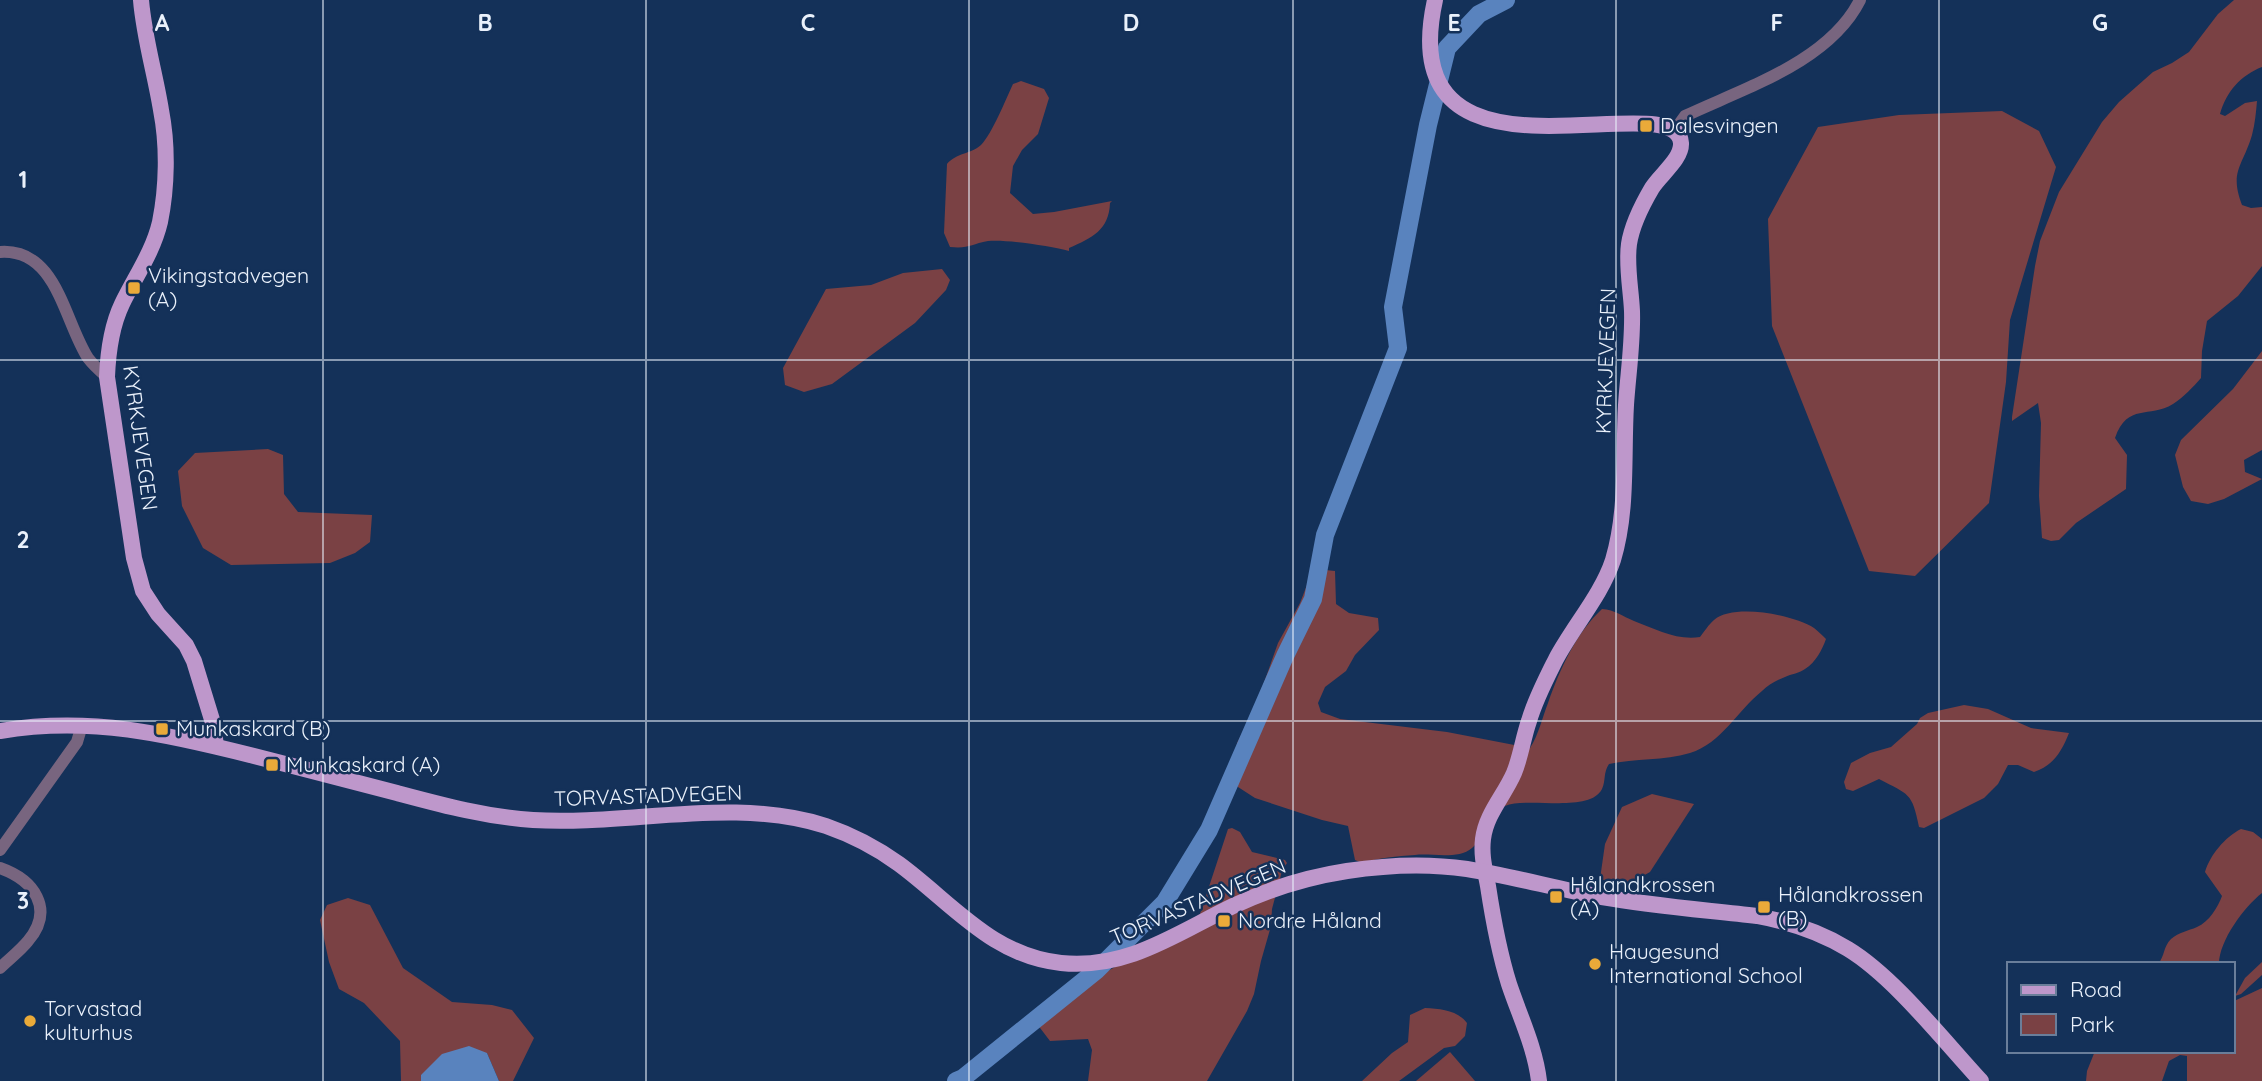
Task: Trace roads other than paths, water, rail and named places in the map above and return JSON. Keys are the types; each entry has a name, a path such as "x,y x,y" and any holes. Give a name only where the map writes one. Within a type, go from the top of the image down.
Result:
{"main road":[{"name":"KYRKJEVEGEN","path":"141,0 162,113 165,142 163,205 155,240 113,327 107,377 134,558 143,591 158,614 186,645 194,661 213,723 216,746"},
{"path":"1435,0 1430,29 1436,75 1447,95 1466,112 1478,118 1524,125 1650,124 1668,126 1675,130"},
{"name":"KYRKJEVEGEN","path":"1539,1081 1529,1037 1500,953 1482,852 1487,821 1508,787 1517,766 1538,697 1562,648 1605,577 1616,547 1622,499 1632,332 1629,244 1642,206 1680,149 1681,142 1675,130"},
{"name":"TORVASTADVEGEN","path":"0,731 82,725 135,729 216,746 441,805 512,818 587,820 748,813 790,816 811,821 879,850 977,930 997,942 1025,955 1066,964 1102,963 1133,956 1247,900 1282,886 1328,874 1400,866 1449,867 1486,872 1602,897 1780,920 1815,932 1850,950 1871,967 1981,1081"}],"street":[{"path":"1675,130 1685,116 1798,62 1845,26 1860,0"},
{"path":"0,252 8,251 34,260 52,280 88,357 107,377"},
{"path":"0,850 77,742 82,725"},
{"path":"0,868 33,888 40,900 38,924 29,940 0,968"}],"water":[{"path":"469,1046 487,1053 499,1081 421,1081 421,1075 442,1054"}],"waterway":[{"path":"956,1081 1097,970 1165,902 1209,830 1285,656 1313,599 1325,535 1398,348 1393,307 1428,125 1447,48 1479,14 1506,0"}],"place":[{"name":"Dalesvingen","path":"1646,126"},
{"name":"Vikingstadvegen (A)","path":"134,288"},
{"name":"Munkaskard (B)","path":"162,729"},
{"name":"Munkaskard (A)","path":"272,765"},
{"name":"Hålandkrossen (A)","path":"1556,897"},
{"name":"Hålandkrossen (B)","path":"1764,907"},
{"name":"Nordre Håland","path":"1224,921"},
{"name":"Haugesund International School","path":"1595,964"},
{"name":"Torvastad kulturhus","path":"30,1021"}]}
